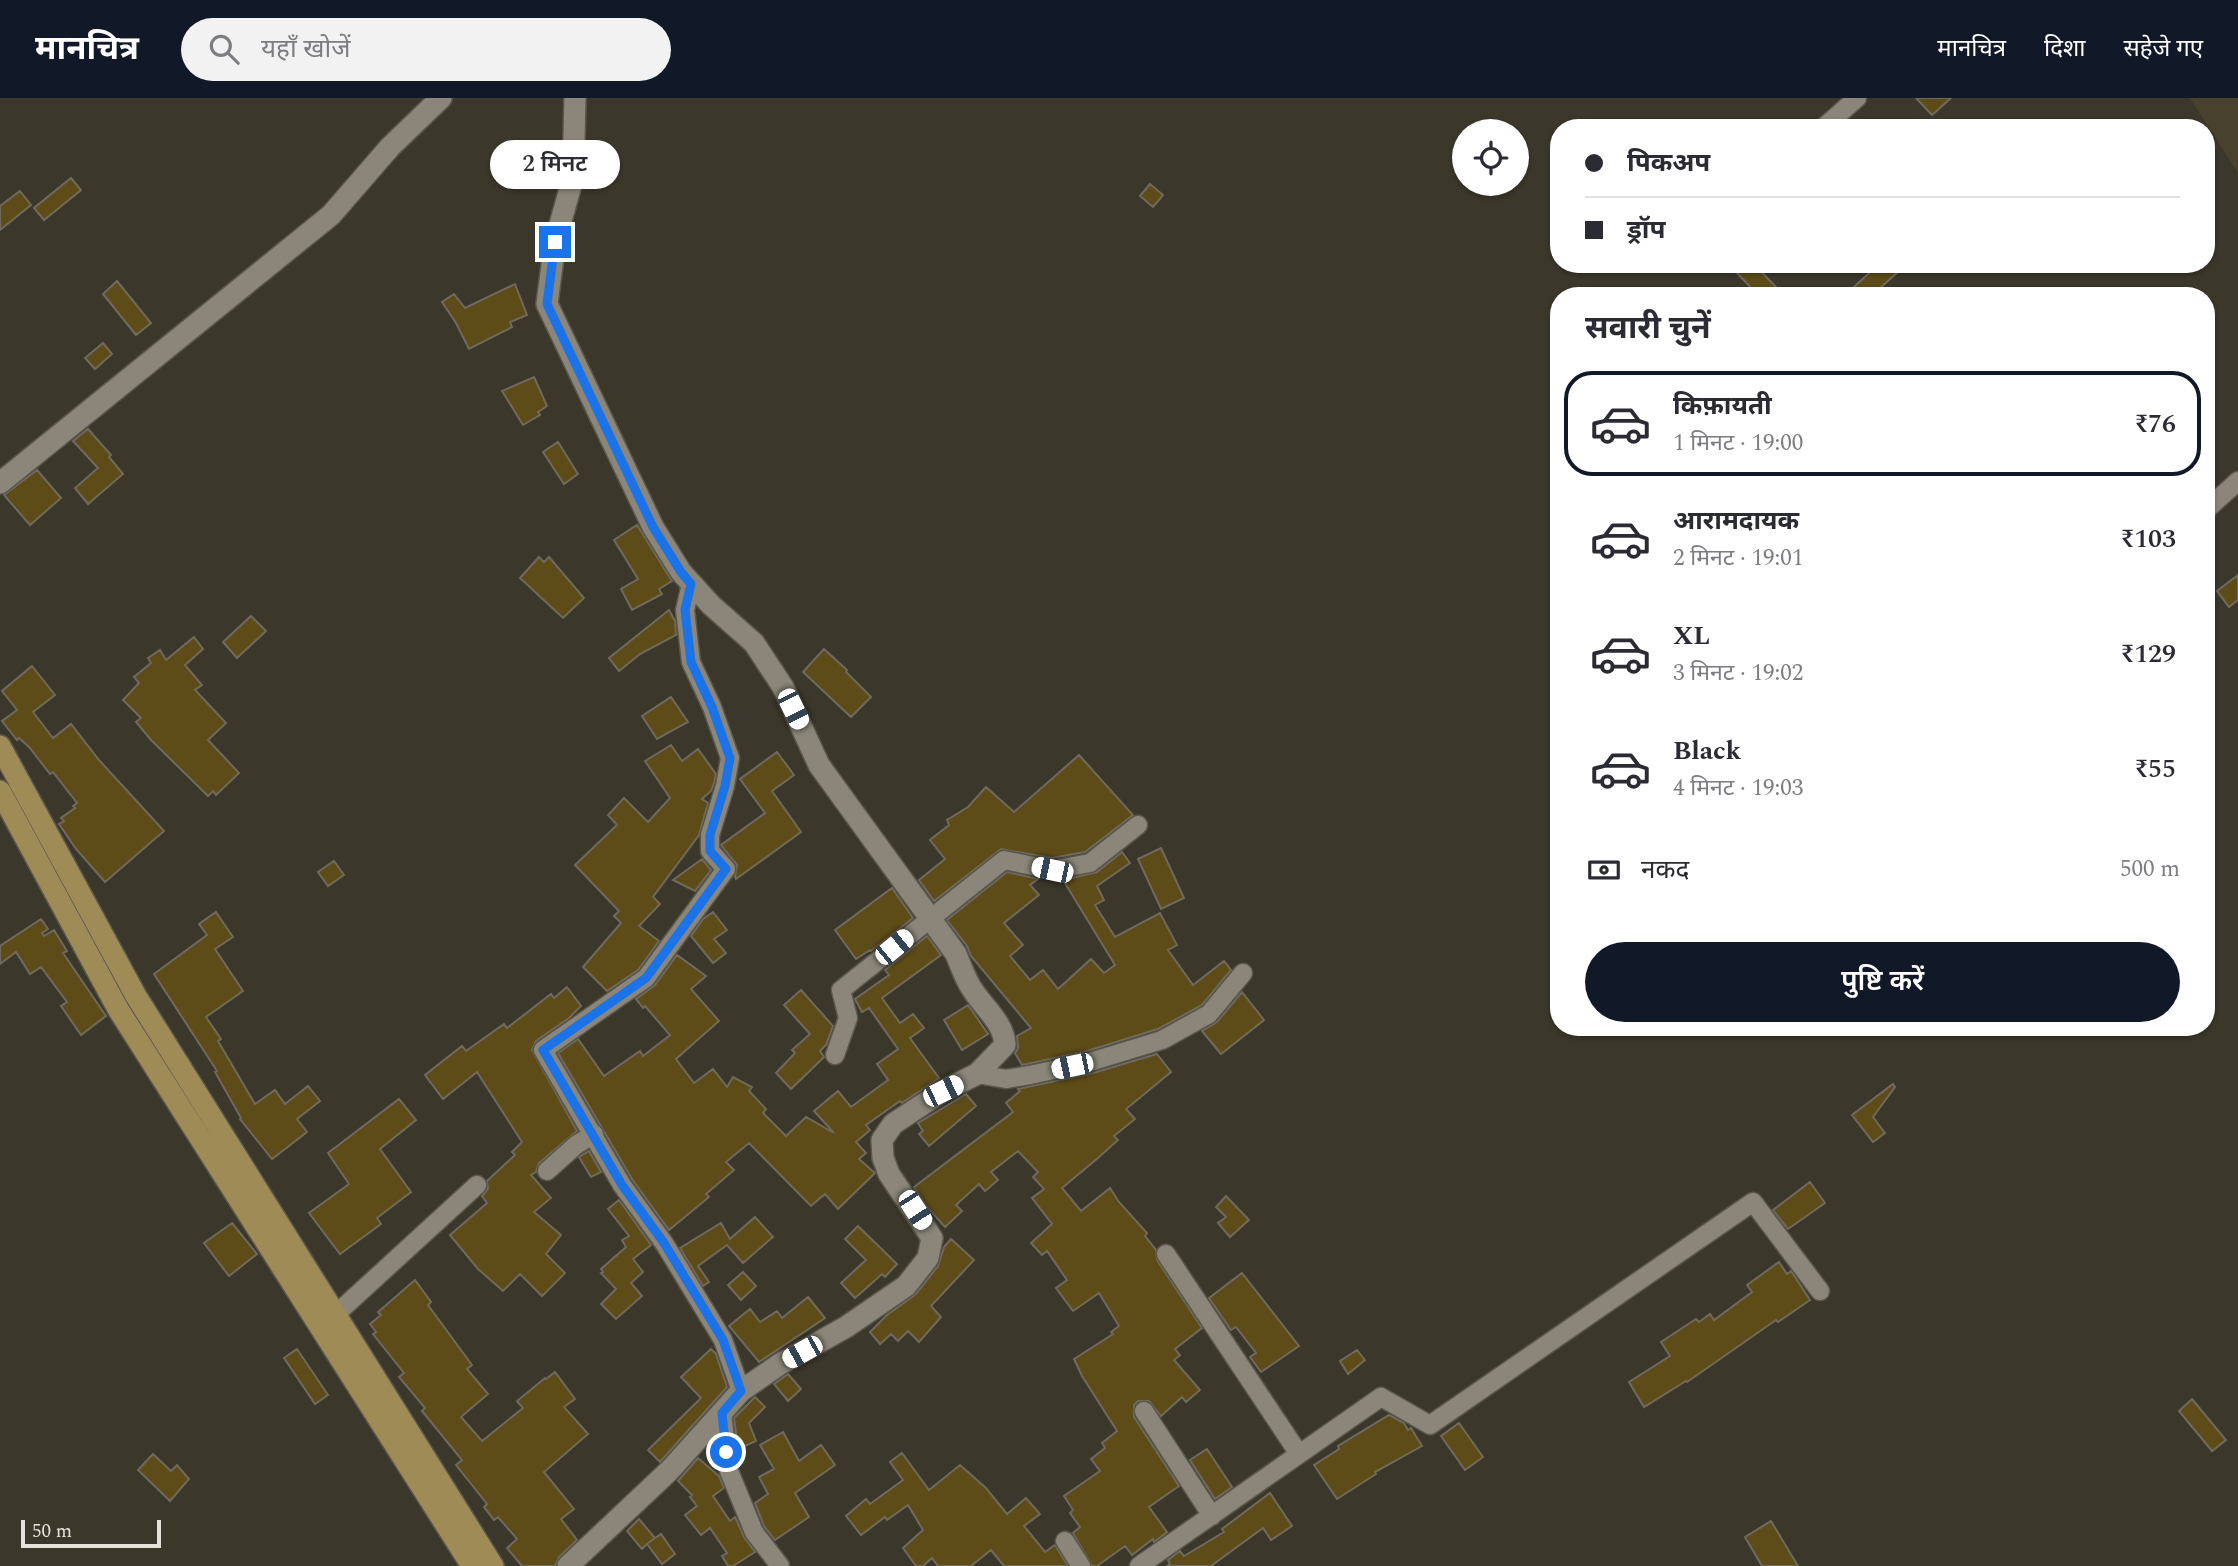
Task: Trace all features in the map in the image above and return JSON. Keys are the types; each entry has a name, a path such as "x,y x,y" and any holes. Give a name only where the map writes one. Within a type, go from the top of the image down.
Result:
{"main road":[{"path":"0,746 136,996 493,1566"},
{"path":"0,791 118,1009 472,1566"}],"street":[{"path":"0,483 331,215 390,147 441,98"},
{"path":"568,1566 670,1470 741,1391 780,1364 846,1327 906,1286 928,1258 932,1238 890,1174 883,1158 882,1140 893,1124 943,1091 977,1074 1006,1045 1005,1035 970,985 956,954 819,765 783,687 754,643 691,584 653,527 547,304 555,242 573,178 575,98"},
{"path":"1833,119 1857,98"},
{"path":"2215,502 2238,481"},
{"path":"691,584 685,610 691,662 712,707 730,758 725,786 710,835 710,851 726,869 646,978 543,1050 622,1185 664,1243 723,1340 741,1391"},
{"path":"835,1055 848,1018 841,990 1004,860 1052,870 1090,863 1138,825"},
{"path":"977,1074 1006,1079 1030,1075 1090,1062 1162,1040 1209,1014 1243,974"},
{"path":"547,1171 576,1145 594,1134"},
{"path":"335,1315 477,1185"},
{"path":"1139,1566 1381,1397 1430,1425 1753,1202 1820,1291"},
{"path":"1166,1254 1299,1454"},
{"path":"1144,1411 1212,1516"},
{"path":"722,1413 729,1471 754,1532 780,1566"},
{"path":"1065,1541 1081,1566"}],"shaded area":[{"path":"2190,98 2238,98 2238,173 2215,137 2215,119 2203,119"}],"building":[{"path":"1916,98 1951,98 1932,115"},
{"path":"71,178 81,190 44,220 34,208"},
{"path":"1150,184 1163,195 1153,207 1140,196"},
{"path":"20,191 31,205 0,230 0,206"},
{"path":"1737,273 1763,273 1776,287 1750,287"},
{"path":"1869,273 1897,273 1881,287 1854,287"},
{"path":"117,281 151,323 136,335 103,294"},
{"path":"515,284 527,315 510,322 512,327 469,349 442,302 454,294 465,308"},
{"path":"103,343 112,354 95,369 85,358"},
{"path":"534,377 547,406 538,412 540,415 523,425 502,391"},
{"path":"88,429 111,455 109,457 123,474 88,504 75,488 98,468 73,441"},
{"path":"558,442 578,474 564,484 543,452"},
{"path":"37,470 61,498 30,525 4,495"},
{"path":"637,525 672,581 659,589 662,594 632,610 621,589 638,579 614,540"},
{"path":"539,557 544,562 549,557 584,598 563,618 520,578"},
{"path":"2238,575 2238,600 2229,607 2217,591"},
{"path":"669,610 675,621 676,635 640,654 619,671 609,658"},
{"path":"251,616 266,631 237,658 223,642"},
{"path":"194,637 203,649 185,665 202,685 195,690 226,723 208,740 239,773 216,795 213,791 208,796 151,740 136,722 141,718 123,700 139,683 134,677 151,663 148,658 160,650 166,660"},
{"path":"824,649 871,697 851,717 803,672"},
{"path":"32,666 55,695 33,712 53,738 71,724 99,760 164,831 105,882 76,849 59,824 64,821 61,818 75,808 73,806 77,803 53,772 50,774 29,747 19,738 17,740 2,721 17,710 2,691"},
{"path":"671,697 688,722 657,739 642,716"},
{"path":"671,745 682,761 698,749 716,774 714,783 711,791 702,799 708,803 699,835 653,897 660,904 639,926 659,941 638,970 607,991 583,967 621,923 614,916 619,911 575,865 617,825 608,815 624,798 648,822 670,798 645,761"},
{"path":"777,752 794,775 772,791 801,832 736,879 737,865 721,845 765,813 740,779"},
{"path":"1079,755 1133,815 1085,852 1052,858 1001,849 934,901 919,880 945,859 930,840 949,825 947,820 968,807 986,787 1014,812"},
{"path":"1161,848 1184,898 1161,909 1138,859"},
{"path":"1122,852 1130,863 1097,886 1104,900 1095,905 1115,937 1160,913 1177,945 1168,950 1193,985 1224,961 1231,970 1202,1005 1158,1029 1087,1051 1022,1065 1015,1053 1018,1048 1017,1036 1031,1028 971,956 967,946 947,920 1007,872 1038,879 1030,885 1039,895 1004,923 1023,945 1010,956 1030,980 1043,970 1058,989 1091,959 1104,973 1115,965 1063,880 1097,872"},
{"path":"702,859 711,870 695,891 673,880"},
{"path":"334,861 344,875 328,886 318,872"},
{"path":"892,888 913,918 871,951 856,959 835,930"},
{"path":"216,912 233,937 215,949 243,991 206,1017 221,1039 218,1041 255,1104 275,1090 285,1104 308,1086 320,1101 297,1119 307,1132 272,1159 240,1119 215,1072 217,1071 154,974 207,935 199,924"},
{"path":"713,912 727,930 714,939 726,953 713,963 691,936 703,919"},
{"path":"41,919 48,929 42,933 44,936 54,930 67,951 63,953 106,1016 81,1035 61,1006 67,1002 41,967 30,974 16,952 0,964 0,946"},
{"path":"927,936 941,955 882,998 900,1023 913,1014 924,1028 910,1038 939,1078 866,1125 870,1130 856,1142 866,1153 859,1159 875,1173 838,1209 825,1194 811,1206 749,1143 726,1162 734,1170 706,1194 709,1197 669,1230 632,1179 558,1053 578,1039 604,1076 640,1051 643,1056 670,1035 636,999 655,985 677,955 706,976 691,989 719,1021 676,1059 694,1083 713,1069 727,1087 733,1077 752,1087 749,1091 766,1109 763,1113 786,1136 806,1117 834,1133 814,1111 838,1091 851,1107 888,1080 877,1064 898,1049 869,1008 862,1012 855,999 889,975 885,970"},
{"path":"567,987 581,1006 569,1018 536,1041 532,1050 577,1131 539,1163 536,1172 531,1175 551,1198 534,1212 561,1235 546,1254 565,1273 542,1296 520,1274 503,1291 478,1269 450,1235 487,1203 482,1196 488,1189 487,1181 515,1155 512,1152 522,1142 477,1072 443,1099 425,1075 462,1046 466,1051 504,1024 507,1028 551,994 554,998"},
{"path":"801,990 833,1026 826,1045 820,1051 824,1057 791,1089 776,1073 795,1053 792,1050 810,1034 784,1005"},
{"path":"1242,992 1264,1020 1221,1054 1202,1031 1217,1022"},
{"path":"968,1005 988,1034 962,1050 944,1020"},
{"path":"1157,1054 1171,1072 1126,1109 1135,1119 1114,1136 1118,1140 1062,1188 1081,1211 1110,1188 1147,1233 1145,1236 1156,1250 1157,1260 1202,1328 1175,1349 1180,1355 1174,1360 1200,1390 1186,1402 1182,1397 1161,1416 1149,1401 1138,1401 1134,1405 1134,1417 1179,1486 1149,1507 1167,1532 1132,1555 1125,1546 1097,1566 1092,1566 1073,1533 1080,1527 1070,1513 1073,1510 1064,1496 1100,1471 1091,1459 1105,1448 1102,1443 1117,1431 1074,1359 1113,1334 1111,1332 1119,1326 1099,1293 1073,1311 1056,1288 1067,1280 1047,1251 1042,1255 1031,1243 1052,1224 1032,1198 1044,1189 1033,1177 1038,1172 1018,1151 991,1172 998,1180 985,1191 979,1184 956,1205 962,1211 945,1227 926,1206 914,1187 1013,1112 1006,1103 1020,1091 1018,1089 1093,1073"},
{"path":"1893,1084 1895,1087 1873,1117 1885,1133 1873,1142 1852,1115"},
{"path":"966,1094 976,1106 929,1146 919,1134 923,1131 918,1123"},
{"path":"399,1099 416,1120 380,1149 411,1192 377,1218 381,1224 340,1254 309,1213 349,1184 328,1153"},
{"path":"589,1151 601,1172 591,1177 579,1157"},
{"path":"1810,1182 1825,1203 1788,1229 1773,1210"},
{"path":"1226,1196 1249,1220 1230,1237 1218,1223 1226,1217 1216,1207"},
{"path":"619,1200 651,1245 633,1259 643,1272 631,1283 642,1296 616,1319 601,1304 616,1289 601,1273 601,1269 626,1247 622,1240 629,1236 608,1209"},
{"path":"755,1217 773,1237 743,1263 727,1245 698,1266 709,1282 703,1286 680,1248 721,1223 730,1239"},
{"path":"232,1223 257,1254 229,1276 204,1243"},
{"path":"858,1226 897,1264 885,1277 882,1274 855,1298 841,1283 866,1260 845,1239"},
{"path":"951,1239 974,1260 931,1306 941,1317 919,1342 908,1331 898,1341 891,1334 880,1344 870,1332 887,1315 916,1294 938,1266 944,1247"},
{"path":"1779,1262 1787,1274 1791,1271 1810,1300 1778,1322 1776,1320 1687,1382 1644,1407 1629,1382 1670,1356 1661,1342 1696,1319 1699,1322 1710,1314 1714,1320 1752,1292 1747,1285"},
{"path":"743,1272 756,1286 741,1300 728,1285"},
{"path":"1242,1273 1299,1346 1261,1372 1250,1357 1256,1353 1236,1327 1231,1330 1209,1298"},
{"path":"415,1280 431,1302 428,1305 472,1365 467,1369 488,1394 461,1417 482,1441 523,1408 517,1401 555,1372 575,1399 564,1407 588,1434 544,1472 574,1509 561,1519 577,1540 559,1557 555,1566 522,1566 507,1548 517,1539 498,1517 494,1520 484,1507 487,1504 456,1465 462,1460 422,1411 425,1408 399,1377 404,1373 373,1334 376,1332 370,1324 381,1315 378,1312"},
{"path":"808,1297 825,1318 759,1362 729,1326 750,1309 760,1322 777,1311 782,1318"},
{"path":"297,1349 328,1395 315,1404 284,1358"},
{"path":"711,1349 716,1354 727,1387 660,1462 648,1450 701,1398 681,1377"},
{"path":"1357,1350 1365,1360 1348,1374 1340,1361"},
{"path":"788,1374 801,1389 788,1401 774,1384"},
{"path":"755,1397 765,1407 749,1423 756,1441 738,1449 734,1418"},
{"path":"2192,1399 2226,1440 2212,1451 2179,1411"},
{"path":"1389,1415 1404,1423 1408,1430 1411,1428 1422,1446 1375,1472 1376,1474 1337,1499 1314,1465 1339,1449 1338,1446"},
{"path":"1459,1423 1483,1457 1465,1470 1441,1436"},
{"path":"783,1432 799,1461 821,1445 835,1465 795,1493 809,1517 775,1540 764,1526 755,1503 768,1494 759,1477 774,1469 760,1445"},
{"path":"1207,1449 1232,1487 1215,1499 1190,1460"},
{"path":"902,1453 929,1490 960,1465 986,1488 1007,1514 1026,1498 1040,1514 1024,1526 1045,1552 1055,1545 1068,1566 1004,1566 991,1550 971,1566 938,1566 932,1558 923,1566 916,1566 903,1548 923,1530 908,1505 887,1520 885,1517 861,1535 846,1516 866,1499 870,1504 903,1480 890,1462"},
{"path":"153,1454 171,1471 177,1465 189,1479 170,1501 138,1470"},
{"path":"698,1458 719,1476 724,1488 713,1496 730,1521 735,1517 744,1537 755,1552 733,1566 728,1566 722,1556 727,1553 710,1528 701,1535 685,1515 697,1506 690,1497 692,1495 678,1481"},
{"path":"1270,1493 1292,1526 1271,1540 1263,1528 1211,1566 1167,1566 1170,1564 1168,1560 1180,1551 1184,1556 1224,1532 1222,1529"},
{"path":"639,1519 655,1538 648,1543 661,1534 675,1554 662,1564 647,1544 642,1549 627,1531"},
{"path":"1771,1521 1798,1566 1762,1566 1745,1537"}],"route":[{"path":"555,242 547,304 653,527 691,584 685,610 691,662 712,707 730,758 725,786 710,835 710,851 726,869 646,978 543,1050 622,1185 664,1243 723,1340 741,1391 722,1413 726,1452"}]}
